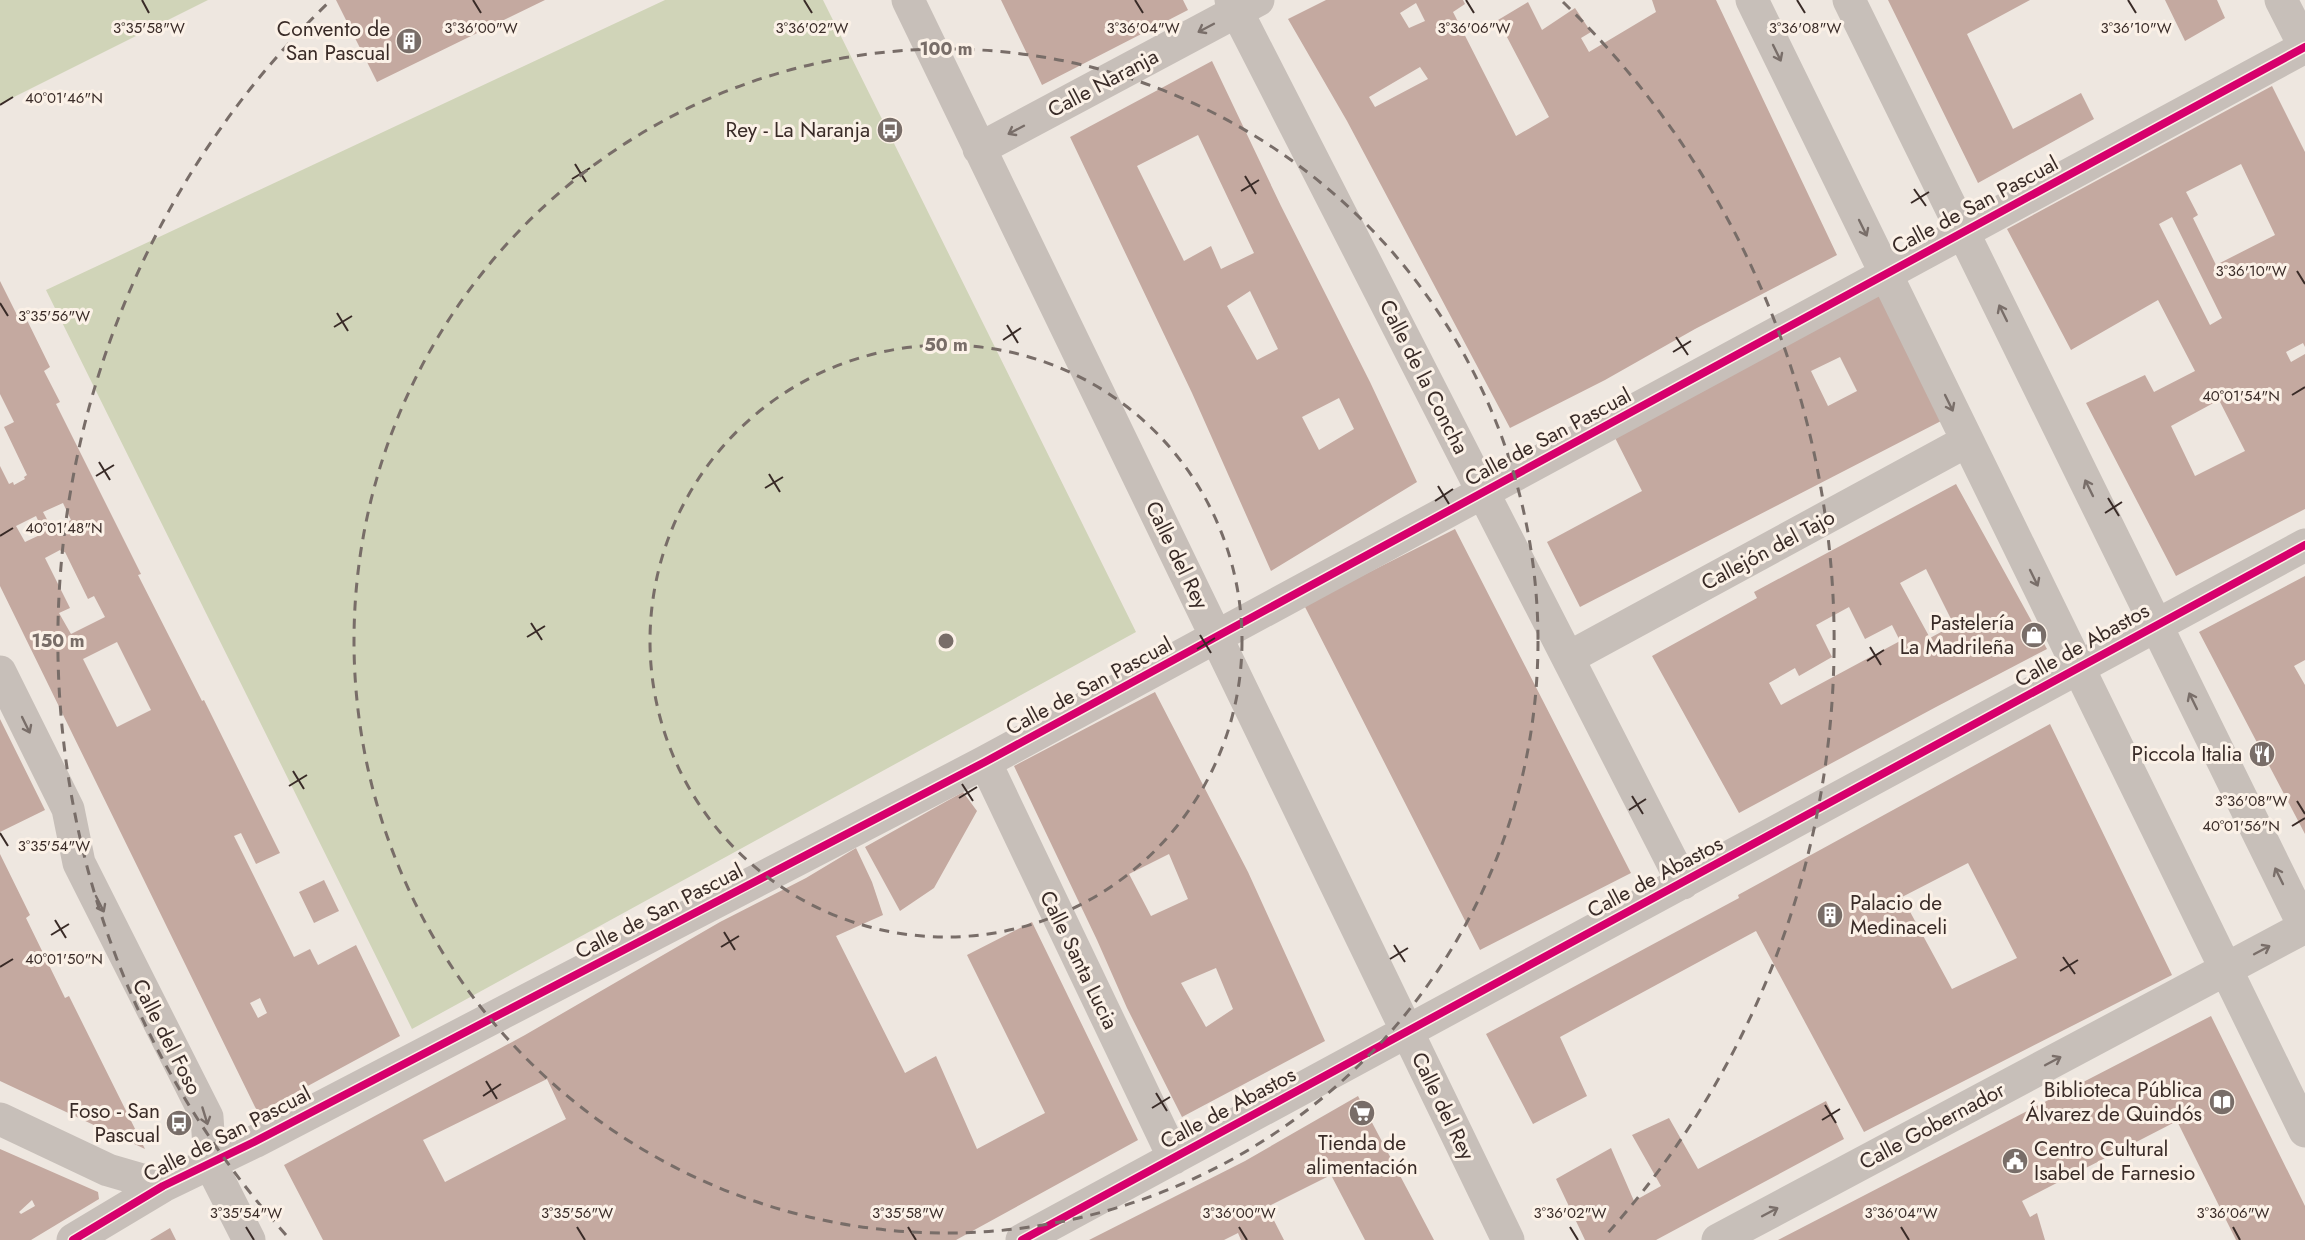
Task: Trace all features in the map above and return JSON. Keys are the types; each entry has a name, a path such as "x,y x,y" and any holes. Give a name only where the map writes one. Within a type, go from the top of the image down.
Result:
{"street":[{"name":"Calle del Rey","path":"908,0 1508,1240"},
{"path":"1752,0 2305,1131"},
{"path":"1849,0 2305,928"},
{"path":"2281,0 2305,47"},
{"name":"Calle Naranja","path":"980,150 1242,4"},
{"name":"Calle de la Concha","path":"1242,4 1483,492 1683,883"},
{"name":"Calle de San Pascual","path":"73,1240 163,1186 985,762 2305,47"},
{"name":"Callejón del Tajo","path":"1568,658 1967,441"},
{"name":"Calle de Abastos","path":"1022,1240 2305,545"},
{"name":"Calle del Foso","path":"0,672 68,809 79,863 207,1117 210,1163 249,1240"},
{"name":"Calle Santa Lucia","path":"985,762 1174,1158"},
{"name":"Calle Gobernador","path":"1718,1240 2305,928"},
{"path":"0,1119 108,1170 163,1186"}],"green space":[{"path":"0,0 208,0 0,104"},
{"path":"665,0 823,0 1136,632 412,1029 46,290"}],"building":[{"name":"Convento de San Pascual","path":"336,0 545,0 377,82"},
{"path":"1001,0 1183,0 1188,10 1042,85"},
{"path":"1326,0 1463,0 1465,4 1453,12 1516,136 1549,117 1498,20 1528,2 1542,30 1575,8 1591,32 1581,38 1589,52 1656,12 1652,0 1716,0 1837,255 1695,329 1605,380 1510,428 1347,121 1288,19","holes":["1416,3 1425,21 1409,28 1400,13","1420,67 1428,79 1375,107 1369,97"]},
{"path":"1888,0 2030,0 1967,34 2013,129 2081,93 2094,119 1978,183"},
{"path":"2165,0 2217,0 2225,18 2185,41"},
{"path":"1212,61 1417,482 1271,571 1192,393 1070,137","holes":["1198,135 1254,253 1221,269 1211,246 1184,261 1137,166","1250,291 1278,349 1257,360 1227,306","1339,398 1354,429 1319,450 1302,417"]},
{"path":"2272,86 2305,152 2305,347 2303,343 2286,352 2291,362 2305,354 2305,509 2176,576 2086,403 2145,375 2154,392 2195,371 2158,300 2071,350 2007,229","holes":["2241,164 2275,235 2216,265 2193,218 2198,215 2186,192","2172,217 2222,318 2210,325 2159,224","2219,400 2245,451 2195,476 2171,426"]},
{"path":"0,281 20,321 26,318 50,367 44,371 60,402 56,404 141,574 138,575 202,701 204,700 280,853 256,864 241,833 234,836 294,957 310,949 318,965 356,945 400,1036 258,1113 0,586 0,466 9,484 13,482 14,485 25,479 27,475 4,427 14,422 0,394","holes":["63,503 71,520 52,529 43,512","36,516 44,533 25,542 16,526","60,550 62,553 65,552 88,599 94,596 105,617 71,634 59,613 70,608 45,558","117,642 151,710 117,727 83,659","260,998 267,1013 258,1018 250,1003"]},
{"path":"1876,289 1943,420 1580,607 1547,542 1642,491 1611,430","holes":["1840,357 1857,391 1828,406 1811,371"]},
{"path":"1956,484 2047,649 1739,813 1652,656 1757,598 1754,592","holes":["1926,569 1954,625 1930,638 1900,583","1849,607 1865,639 1892,625 1900,641 1781,705 1769,683 1795,668 1799,676 1832,657 1816,625"]},
{"path":"1455,529 1631,873 1480,950 1304,605"},
{"path":"2305,576 2305,660 2294,666 2305,685 2305,834 2199,632"},
{"path":"1155,692 1248,872 1325,1041 1182,1117 1127,1008 1014,766","holes":["1169,854 1188,899 1151,916 1129,874","1216,968 1233,1009 1206,1027 1181,983"]},
{"path":"0,719 45,810 0,832"},
{"name":"Palacio de Medinaceli","path":"2050,724 2172,975 1864,1132 1756,931 1560,1037 1587,1096 1533,1124 1486,1034 1739,898 1738,895","holes":["1968,863 2017,958 1952,989 1902,897"]},
{"path":"963,792 977,811 934,888 900,911 865,847"},
{"path":"856,848 872,882 883,915 836,936 905,1073 936,1056 977,1149 1045,1113 967,955 1032,922 1138,1140 956,1240 323,1240 284,1165 525,1035 720,922 806,878","holes":["547,1079 566,1119 445,1182 423,1140"]},
{"path":"0,854 30,915 26,918 65,998 69,996 145,1149 0,1081"},
{"path":"324,880 339,911 314,923 299,892"},
{"name":"Centro Cultural Isabel de Farnesio","path":"2211,1016 2305,1206 2305,1240 2236,1240 2177,1121 2022,1201 2030,1217 2037,1213 2045,1240 1778,1240"},
{"path":"1358,1096 1434,1240 1365,1240 1331,1175 1267,1207 1284,1240 1241,1240 1238,1233 1224,1240 1089,1240 1245,1161"},
{"path":"1826,1101 1844,1139 1656,1240 1585,1240 1556,1179 1611,1148 1634,1201 1661,1186 1632,1135 1669,1118 1698,1169"},
{"path":"0,1149 98,1192 99,1199 31,1240 0,1240","holes":["32,1200 35,1206 21,1214 19,1212"]},
{"path":"170,1228 176,1240 150,1240"}],"cycle path":[{"path":"73,1240 163,1186 254,1142 985,762 2305,47"},
{"path":"1022,1240 2305,545"}],"place":[{"name":"Convento de San Pascual","path":"409,41"},
{"name":"Rey - La Naranja","path":"890,130"},
{"name":"Pastelería La Madrileña","path":"2034,635"},
{"name":"Piccola Italia","path":"2262,754"},
{"name":"Palacio de Medinaceli","path":"1830,915"},
{"name":"Biblioteca Pública Álvarez de Quindós","path":"2222,1102"},
{"name":"Tienda de alimentación","path":"1362,1113"},
{"name":"Foso - San Pascual","path":"179,1123"},
{"name":"Centro Cultural Isabel de Farnesio","path":"2015,1161"}]}
